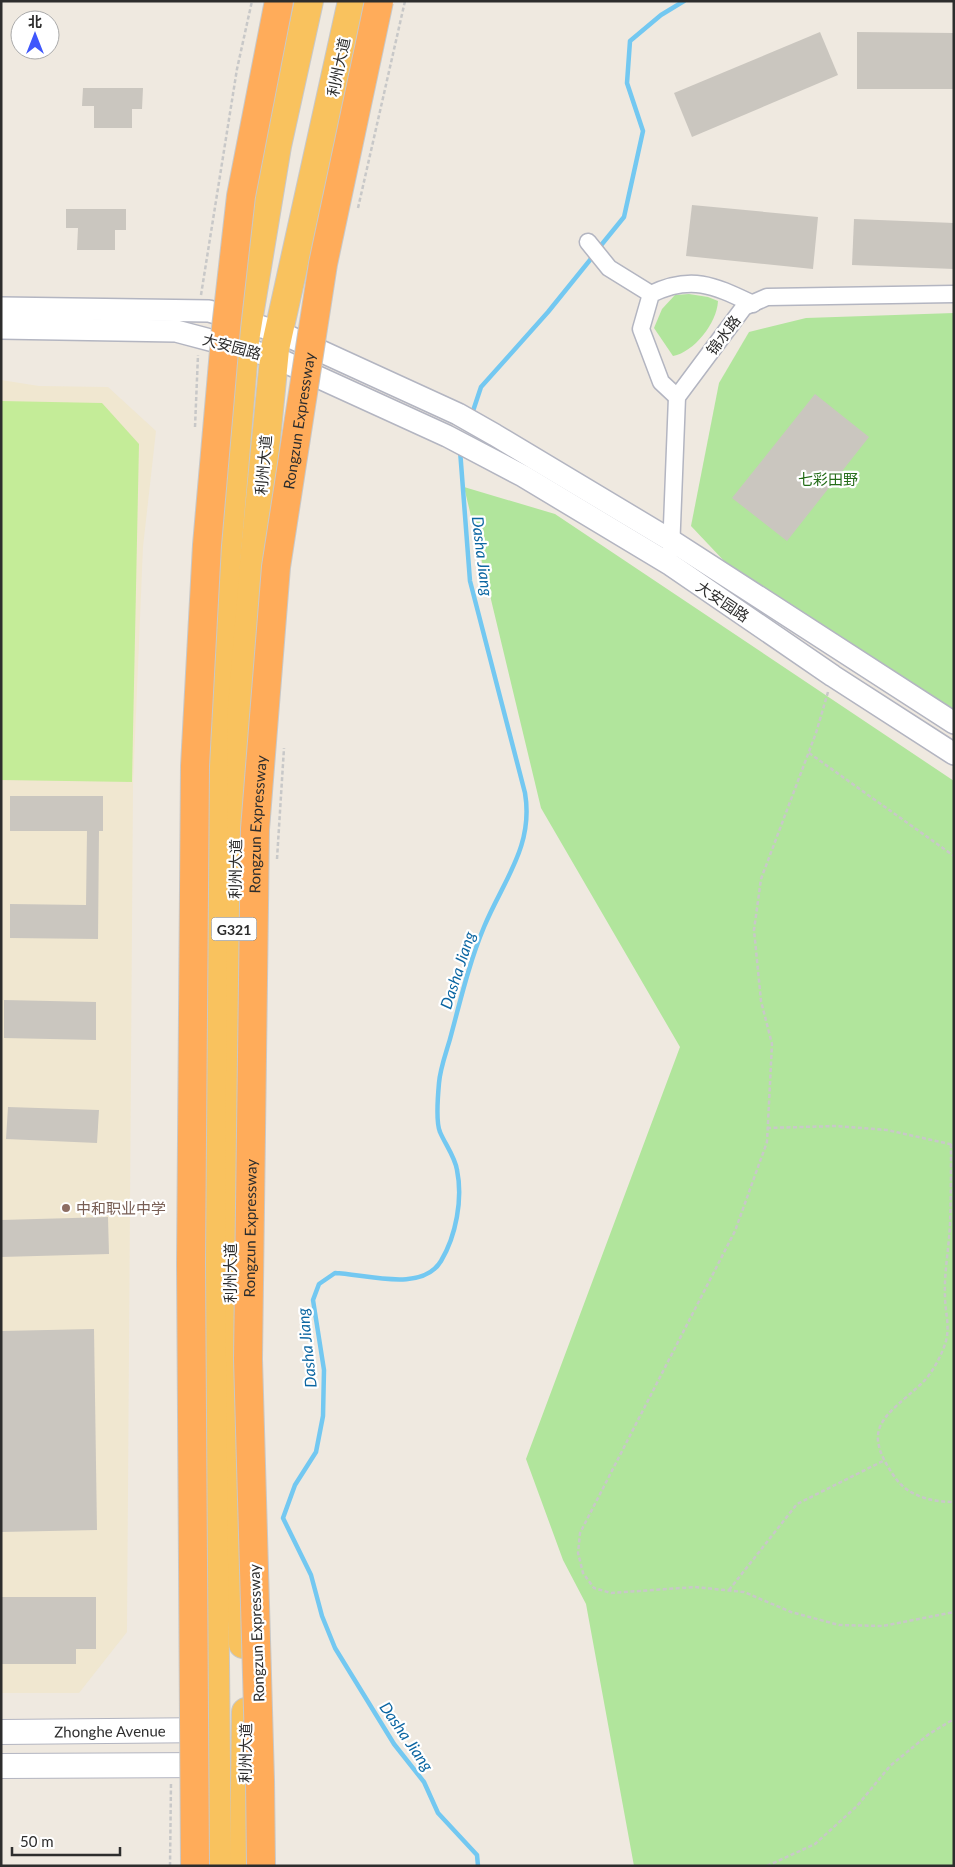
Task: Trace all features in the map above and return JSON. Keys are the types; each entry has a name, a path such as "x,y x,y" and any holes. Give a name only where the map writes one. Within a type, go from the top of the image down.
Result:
{"highway":[{"path":"195,1866 192,1197 195,766 207,545 226,328 241,196 279,1"},
{"name":"利州大道","path":"217,1866 211,1259 211,806 214,706 246,335 277,146 309,1"},
{"name":"利州大道","path":"244,1866 246,1731 230,1322 232,1013 238,722 276,344 352,1"},
{"name":"Rongzun Expressway","path":"261,1866 248,1359 255,829 276,567 324,264 379,1"}],"main road":[{"name":"Zhonghe Avenue","path":"1,1732 217,1730"},
{"path":"1,1766 217,1765"}],"street":[{"path":"588,242 609,268 652,294"},
{"path":"671,565 677,397 661,382 641,329 652,294 668,286 687,284 713,286 753,304"},
{"name":"锦水路","path":"677,397 744,308 767,298 954,294"},
{"path":"1,308 208,312 246,335 276,344 458,414 672,541 954,723"},
{"name":"大安园路","path":"1,328 176,331 246,335"},
{"name":"大安园路","path":"276,344 487,457 671,565 833,676 954,754"}],"path":[{"path":"356,213 405,1"},
{"path":"833,676 808,754 762,879 754,930 761,1001 772,1044 767,1142 735,1231 580,1532 578,1554 583,1573 594,1588 611,1593 695,1587 744,1592 792,1612 839,1625 883,1626 954,1612"},
{"path":"277,863 284,745"},
{"path":"808,754 954,856"},
{"path":"767,1128 836,1126 887,1130 952,1144 950,1224 945,1297 949,1317 946,1340 940,1355 924,1382 885,1416 880,1429 879,1445 883,1461 899,1484 921,1499 954,1502"},
{"path":"729,1590 797,1504 883,1461"},
{"path":"767,1866 815,1844 858,1806 890,1766 929,1734 954,1719"}],"shaded area":[{"name":"中和职业中学","path":"1,380 39,386 108,387 156,431 143,547 133,785 127,1632 79,1693 1,1693"}],"green space":[{"path":"689,294 708,297 718,301 717,310 709,327 696,343 689,349 673,356 654,328 662,309 675,295"},
{"name":"七彩田野","path":"954,313 954,712 726,563 691,526 719,383 749,332 806,318"},
{"path":"1,401 102,403 139,444 132,782 1,780"},
{"path":"464,487 555,514 954,781 954,1866 634,1866 586,1604 563,1560 526,1459 680,1047 541,808"}],"building":[{"path":"820,32 838,75 692,137 674,93"},
{"path":"857,32 954,33 954,89 857,89"},
{"path":"83,88 143,88 142,109 132,109 132,128 94,128 94,106 82,106"},
{"path":"692,205 818,217 813,269 686,256"},
{"path":"66,209 126,209 126,230 115,230 115,250 77,250 78,228 66,228"},
{"path":"854,219 954,223 954,269 852,265"},
{"path":"815,394 869,437 787,541 732,498"},
{"path":"10,796 103,796 103,831 99,831 98,939 10,938 10,904 86,905 87,831 10,831"},
{"path":"4,1000 96,1002 96,1040 4,1038"},
{"path":"8,1107 99,1110 97,1143 6,1139"},
{"path":"108,1217 109,1254 1,1257 1,1220"},
{"path":"94,1329 97,1530 1,1532 1,1331"},
{"path":"1,1597 96,1597 96,1649 76,1649 76,1664 1,1664"}],"waterway":[{"name":"Dasha Jiang","path":"598,249 624,217 643,131 627,83 630,41 661,15 684,1"},
{"name":"Dasha Jiang","path":"472,414 481,387 548,312 594,255"},
{"name":"Dasha Jiang","path":"460,450 470,581 525,793 527,812 525,830 515,863 484,927 474,954 439,1083 439,1128 454,1160 459,1181 459,1205 451,1240 441,1261 432,1271 421,1277 392,1279 335,1273 319,1284 313,1300 324,1370 323,1416 316,1452 295,1485 283,1518 311,1575 322,1616 335,1648 394,1744 424,1782 438,1813 477,1855 478,1866"}],"place":[{"name":"中和职业中学","path":"66,1208"}]}
